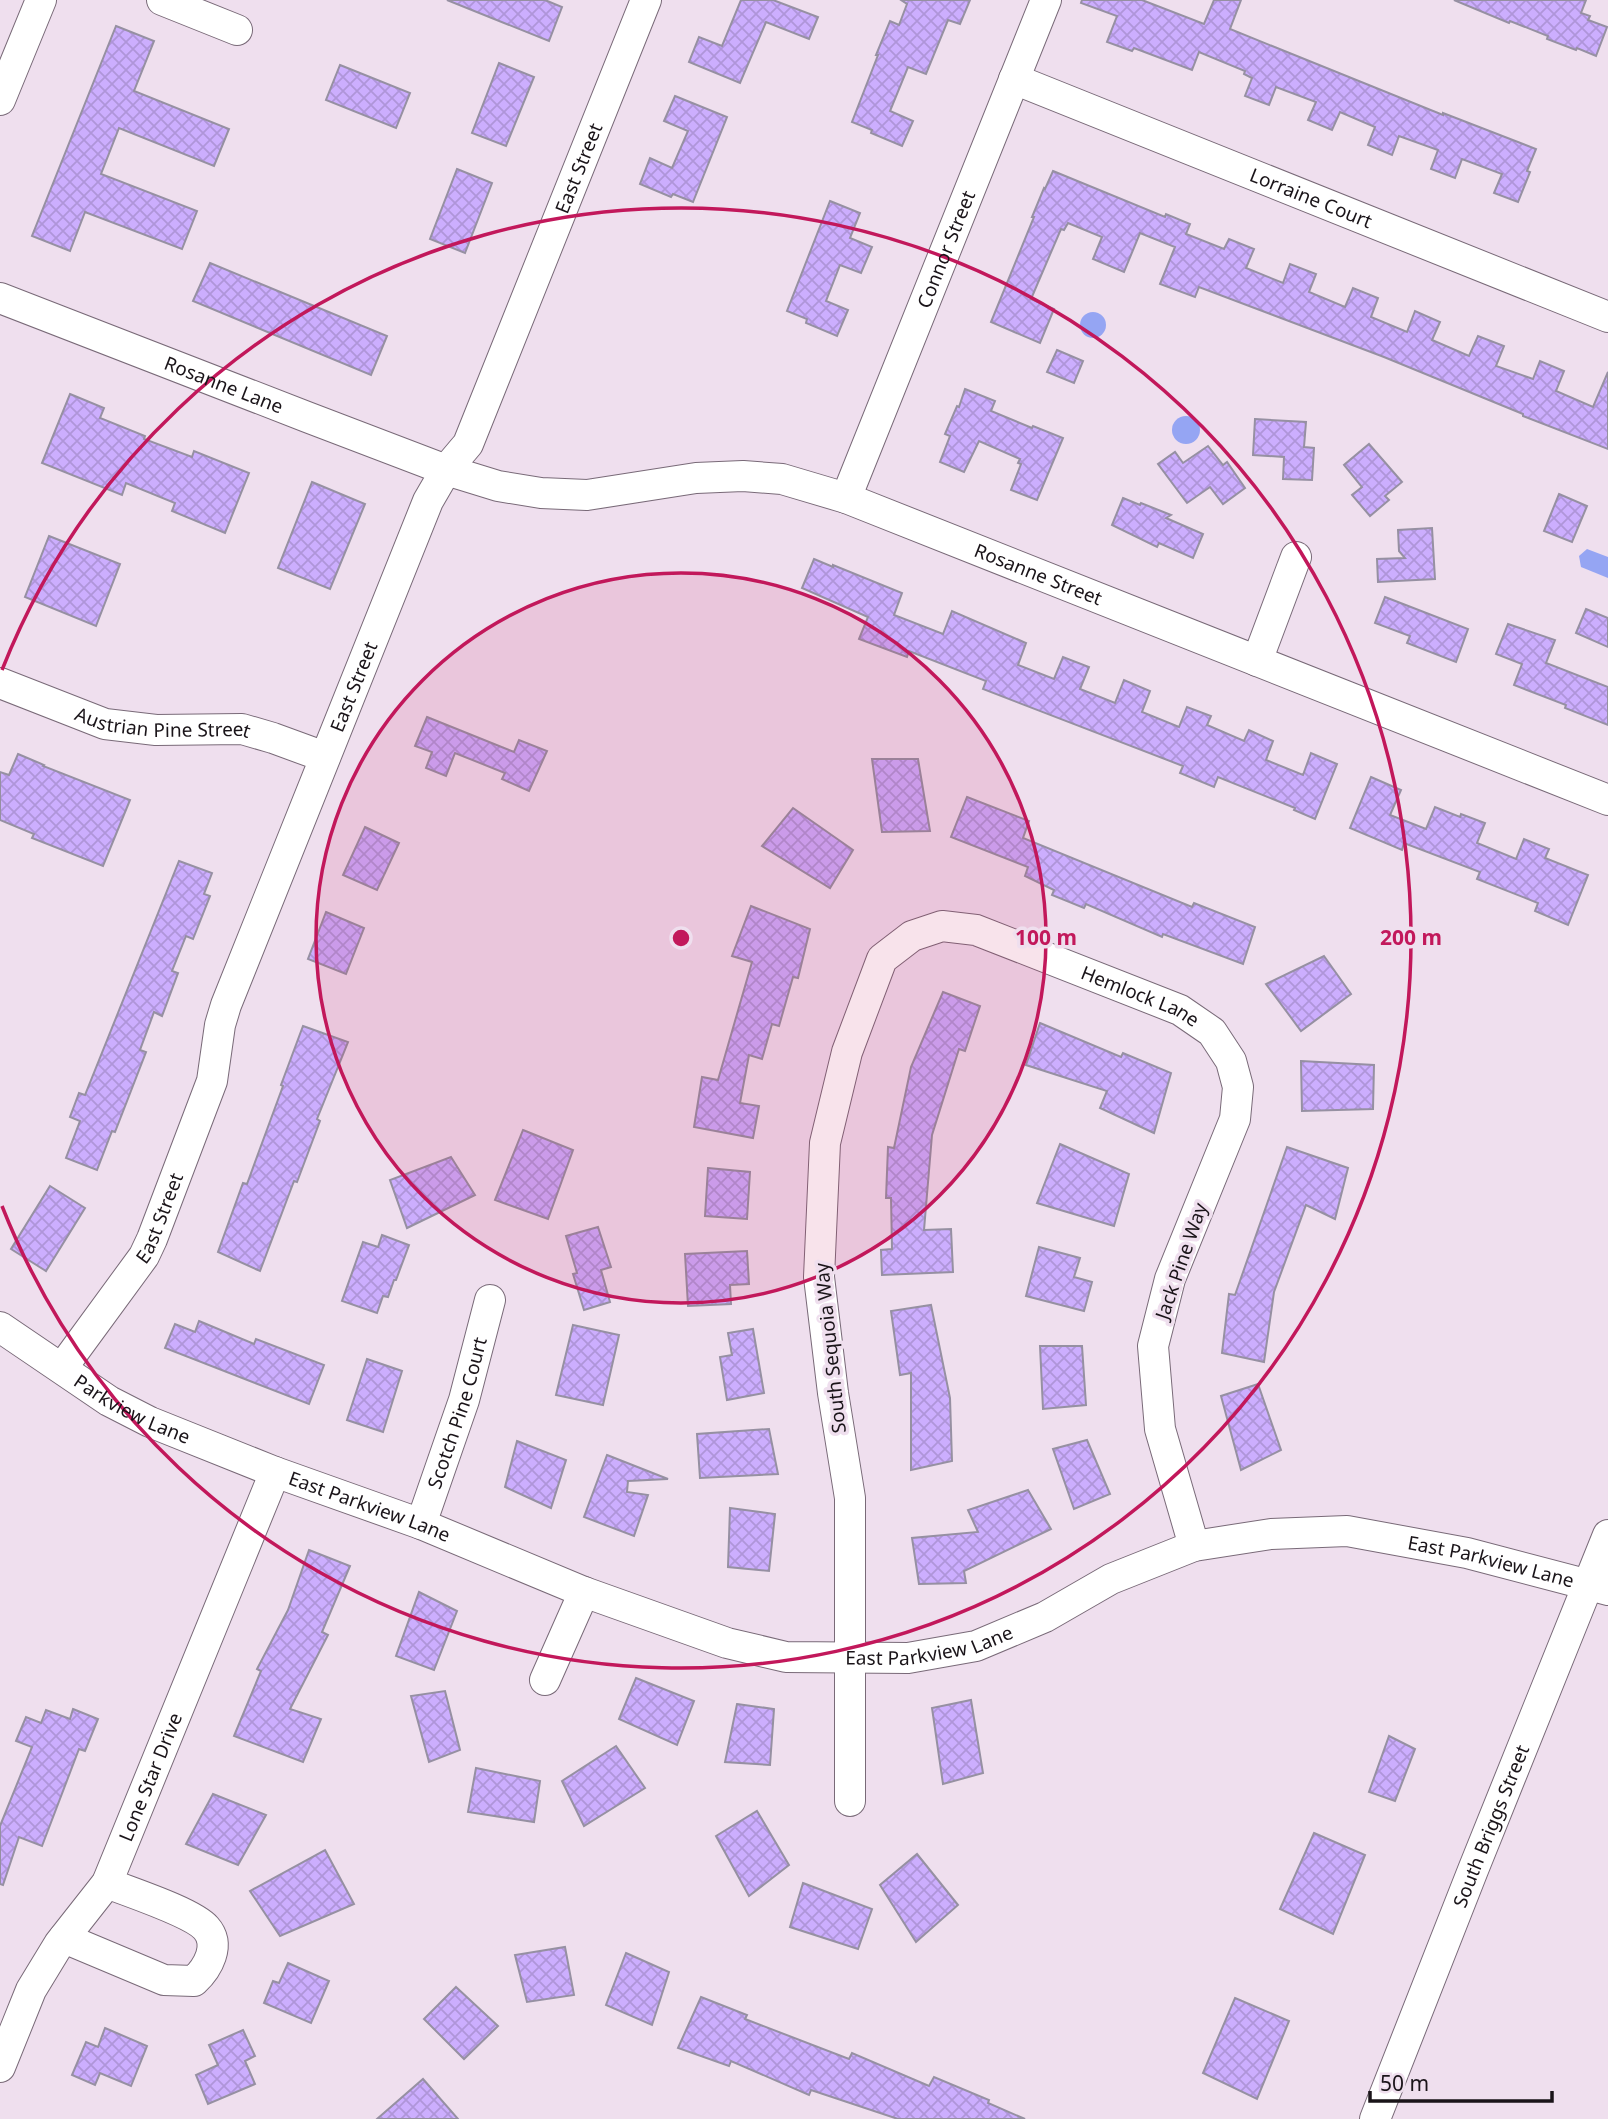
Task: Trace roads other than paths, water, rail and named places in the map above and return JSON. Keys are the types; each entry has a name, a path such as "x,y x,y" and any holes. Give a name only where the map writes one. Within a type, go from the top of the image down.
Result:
{"street":[{"path":"162,0 237,30"},
{"name":"East Street","path":"62,1368 144,1256 152,1239 212,1082 220,1026 226,1005 428,501 446,470 468,444 646,0"},
{"name":"Connor Street","path":"846,498 1046,0"},
{"path":"0,100 31,3"},
{"name":"Lorraine Court","path":"1014,79 1608,317"},
{"name":"Rosanne Lane","path":"0,298 446,470"},
{"name":"Rosanne Street","path":"446,470 498,486 559,495 587,495 696,478 743,476 782,479 846,498 1608,800"},
{"path":"1257,661 1296,557"},
{"name":"Austrian Pine Street","path":"0,683 105,724 156,730 242,729 273,737 325,757"},
{"name":"Hemlock Lane","path":"912,936 942,926 976,930 1180,1010 1212,1032 1231,1061"},
{"name":"South Sequoia Way","path":"850,1801 850,1498 833,1393 819,1277 825,1143 847,1052 882,959 912,936"},
{"name":"Jack Pine Way","path":"1194,1546 1160,1429 1153,1346 1170,1279 1234,1119 1238,1087 1231,1061"},
{"name":"Scotch Pine Court","path":"421,1524 464,1400 489,1300"},
{"name":"Parkview Lane","path":"0,1327 109,1401 150,1422 275,1472"},
{"name":"East Parkview Lane","path":"275,1472 421,1524 583,1592 727,1643 786,1657 908,1658 976,1646 1045,1617 1111,1579 1194,1546 1271,1535 1347,1531 1467,1553 1598,1587"},
{"name":"Lone Star Drive","path":"0,2067 31,1990 64,1938 107,1883 275,1472"},
{"name":"South Briggs Street","path":"1375,2119 1598,1587 1608,1535"},
{"path":"545,1680 583,1592"},
{"path":"64,1938 164,1980 194,1981 205,1971 212,1954 212,1941 207,1928 188,1915 107,1883"}],"water":[{"path":"1093,312 1102,316 1106,325 1102,334 1093,338 1084,334 1080,325 1084,316"},
{"path":"1186,416 1196,420 1200,430 1196,440 1186,444 1176,440 1172,430 1176,420"},
{"path":"1587,549 1608,557 1608,578 1581,567 1579,556"}]}
